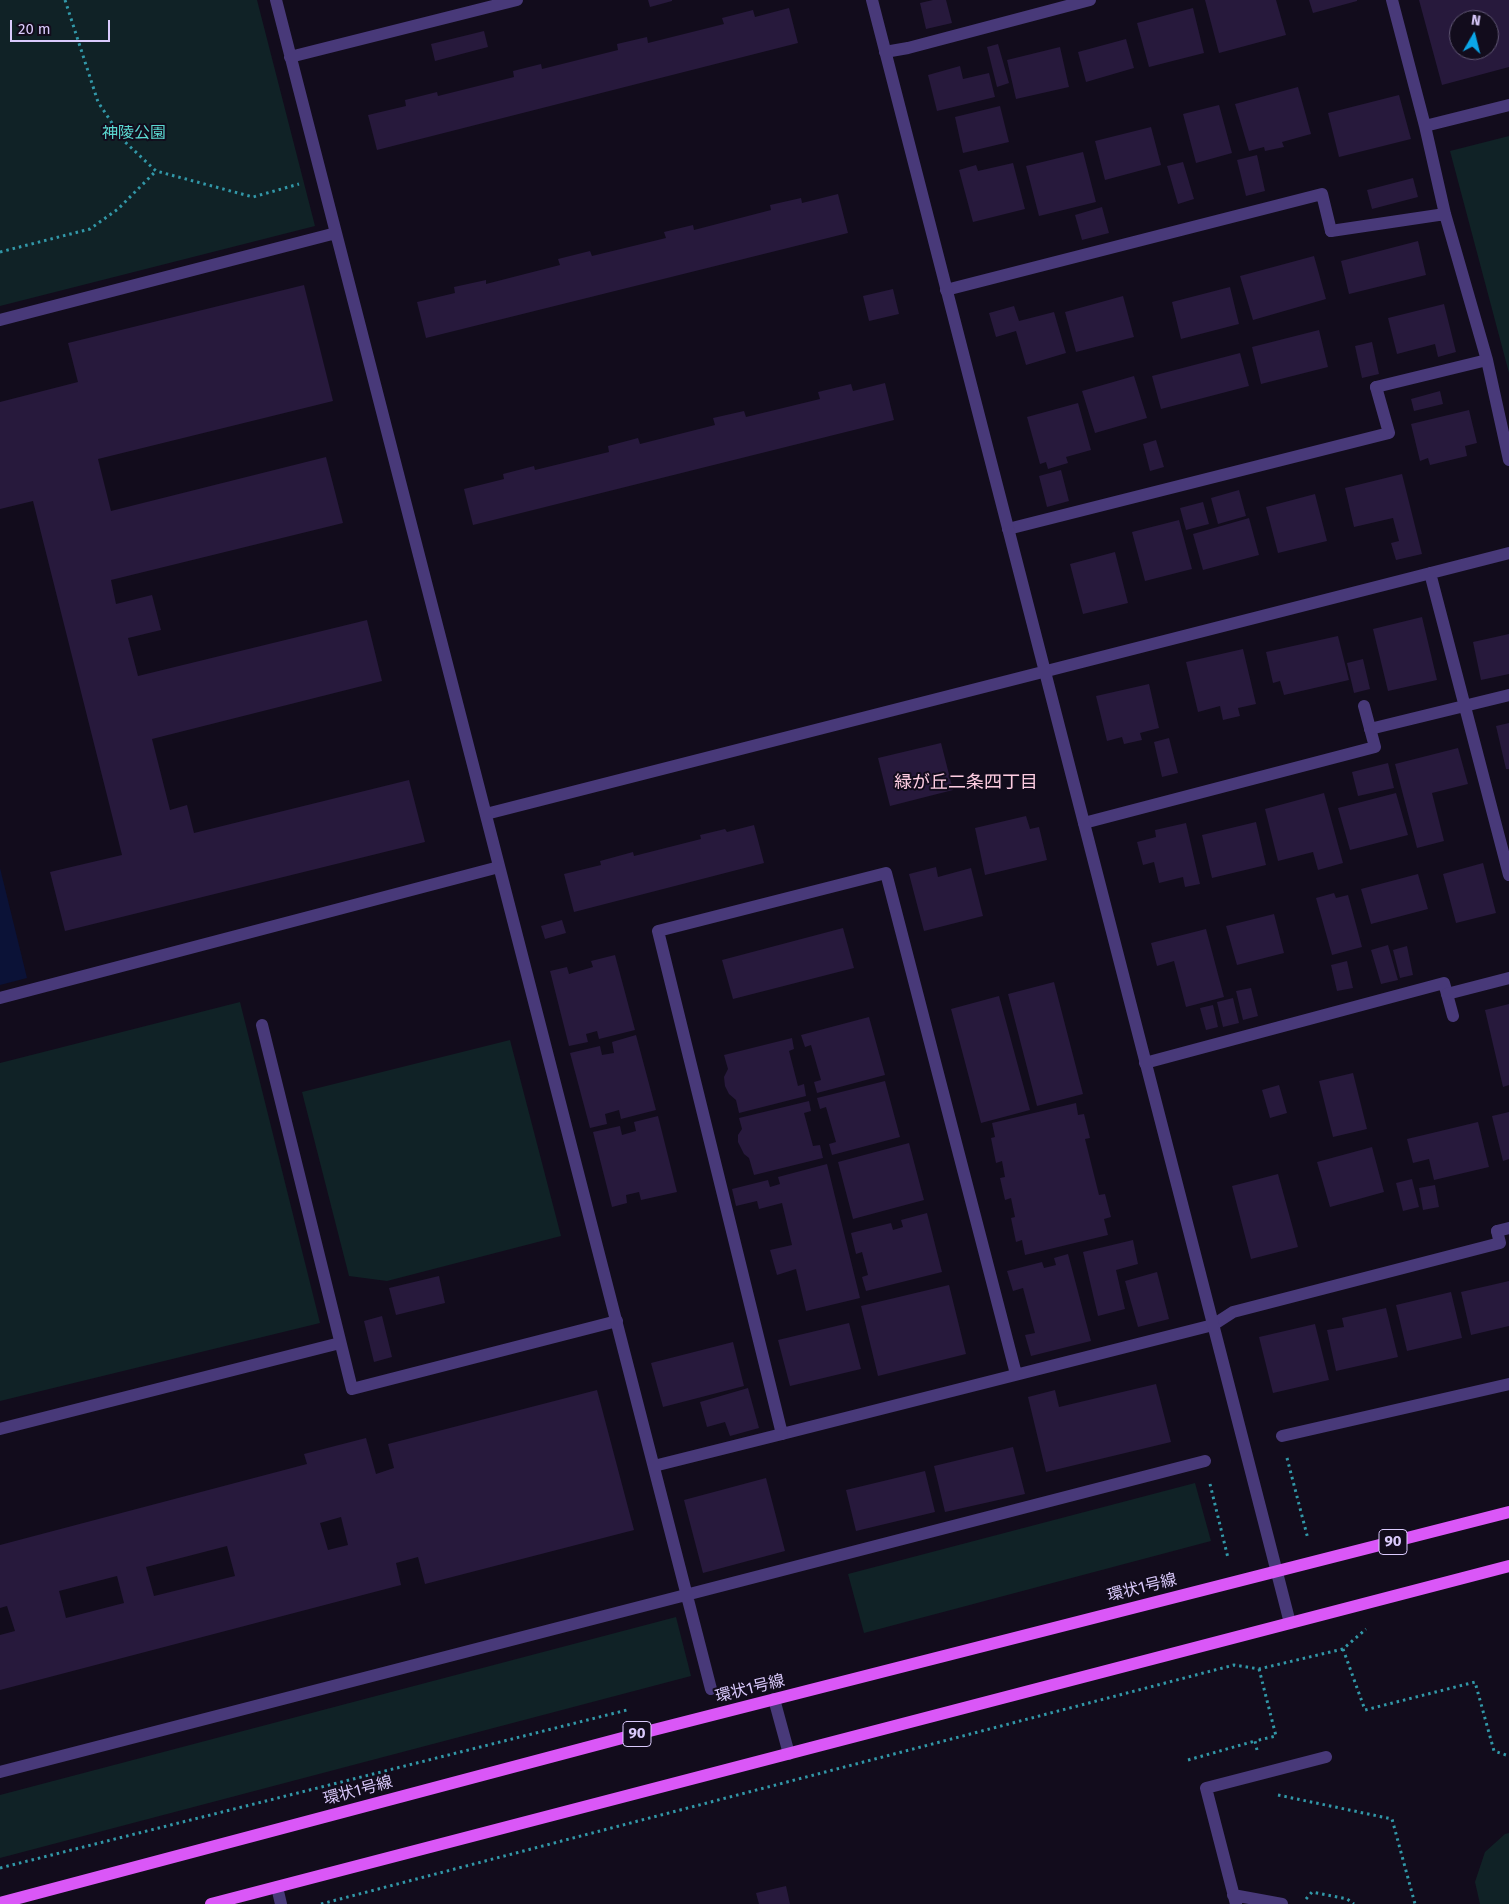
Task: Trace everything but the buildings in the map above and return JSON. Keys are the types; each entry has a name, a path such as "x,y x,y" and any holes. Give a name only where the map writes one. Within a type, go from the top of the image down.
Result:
{"main road":[{"name":"環状1号線","path":"0,1903 626,1736 1509,1512"},
{"path":"212,1904 1509,1566"}],"street":[{"path":"276,0 711,1689"},
{"path":"290,57 517,0"},
{"path":"872,0 1290,1623"},
{"path":"885,52 908,48 1090,0"},
{"path":"1392,0 1426,126 1445,214 1488,360 1509,460"},
{"path":"1426,126 1509,105"},
{"path":"946,290 1322,194 1332,231 1445,214"},
{"path":"0,320 336,233"},
{"path":"1008,529 1388,433 1376,387 1488,360"},
{"path":"486,814 1509,553"},
{"path":"1430,573 1509,875"},
{"path":"1370,729 1509,695"},
{"path":"1084,823 1375,747 1364,706"},
{"path":"0,998 499,867"},
{"path":"782,1434 658,931 886,873 1016,1374"},
{"path":"1447,994 1509,978"},
{"path":"1145,1063 1444,983 1452,1016"},
{"path":"262,1025 352,1389 616,1321"},
{"path":"654,1466 1213,1325 1233,1312 1500,1243 1503,1229"},
{"path":"0,1429 340,1343"},
{"path":"1282,1436 1509,1384"},
{"path":"0,1772 1205,1461"},
{"path":"774,1699 789,1754"},
{"path":"1282,1904 1235,1899 1206,1788 1326,1757"},
{"path":"277,1887 281,1904"}],"path":[{"path":"65,0 98,102 124,141 156,171 253,197 321,178"},
{"path":"0,252 90,229 118,209 156,171"},
{"path":"1282,1436 1308,1539"},
{"path":"1205,1461 1228,1558"},
{"path":"321,1904 1234,1665 1259,1669 1343,1649 1365,1629"},
{"path":"1343,1649 1365,1710 1476,1682 1494,1751 1509,1756"},
{"path":"1188,1760 1276,1736 1259,1669"},
{"path":"1255,1741 1270,1794 1392,1819 1415,1904"},
{"path":"1302,1904 1312,1892 1347,1899 1354,1904"}],"green space":[{"name":"神陵公園","path":"0,0 257,0 315,226 0,306"},
{"path":"1509,136 1509,373 1450,151"},
{"path":"240,1002 320,1323 0,1401 0,1063"},
{"path":"510,1040 561,1236 387,1281 349,1276 302,1092"},
{"path":"1195,1483 1211,1541 864,1633 848,1574"},
{"path":"676,1617 691,1676 0,1858 0,1795"},
{"path":"1509,1833 1509,1904 1480,1904 1475,1882 1485,1852 1505,1834"}],"shaded area":[{"path":"0,868 27,978 0,985"}],"district":[{"name":"緑が丘二条四丁目","path":"966,783"}]}
